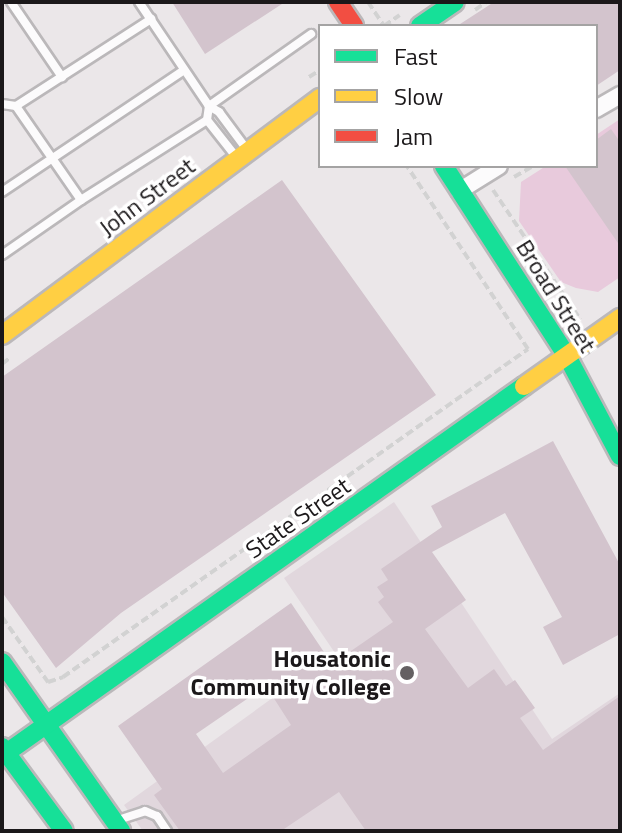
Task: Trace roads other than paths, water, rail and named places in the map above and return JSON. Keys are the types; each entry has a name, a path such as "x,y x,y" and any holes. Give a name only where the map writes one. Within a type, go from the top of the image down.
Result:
{"main road":[{"path":"338,2 353,24"},
{"path":"423,24 455,2"},
{"name":"John Street","path":"2,335 318,99"},
{"name":"Broad Street","path":"445,168 567,356 620,456"},
{"name":"State Street","path":"4,752 48,725 620,318"},
{"path":"2,662 118,826"},
{"path":"4,752 64,831"}],"street":[{"path":"598,108 620,95"},
{"path":"459,191 496,168"}],"lane":[{"path":"11,2 62,77"},
{"path":"139,2 209,106 219,112 243,155"},
{"path":"2,104 16,106 151,19"},
{"path":"2,255 81,200 207,120 209,106 311,34"},
{"path":"2,192 184,70"},
{"path":"16,106 81,200"},
{"path":"207,120 243,155"},
{"path":"118,826 145,811 157,816 167,831"}],"place":[{"name":"Housatonic Community College","path":"407,673"}]}
